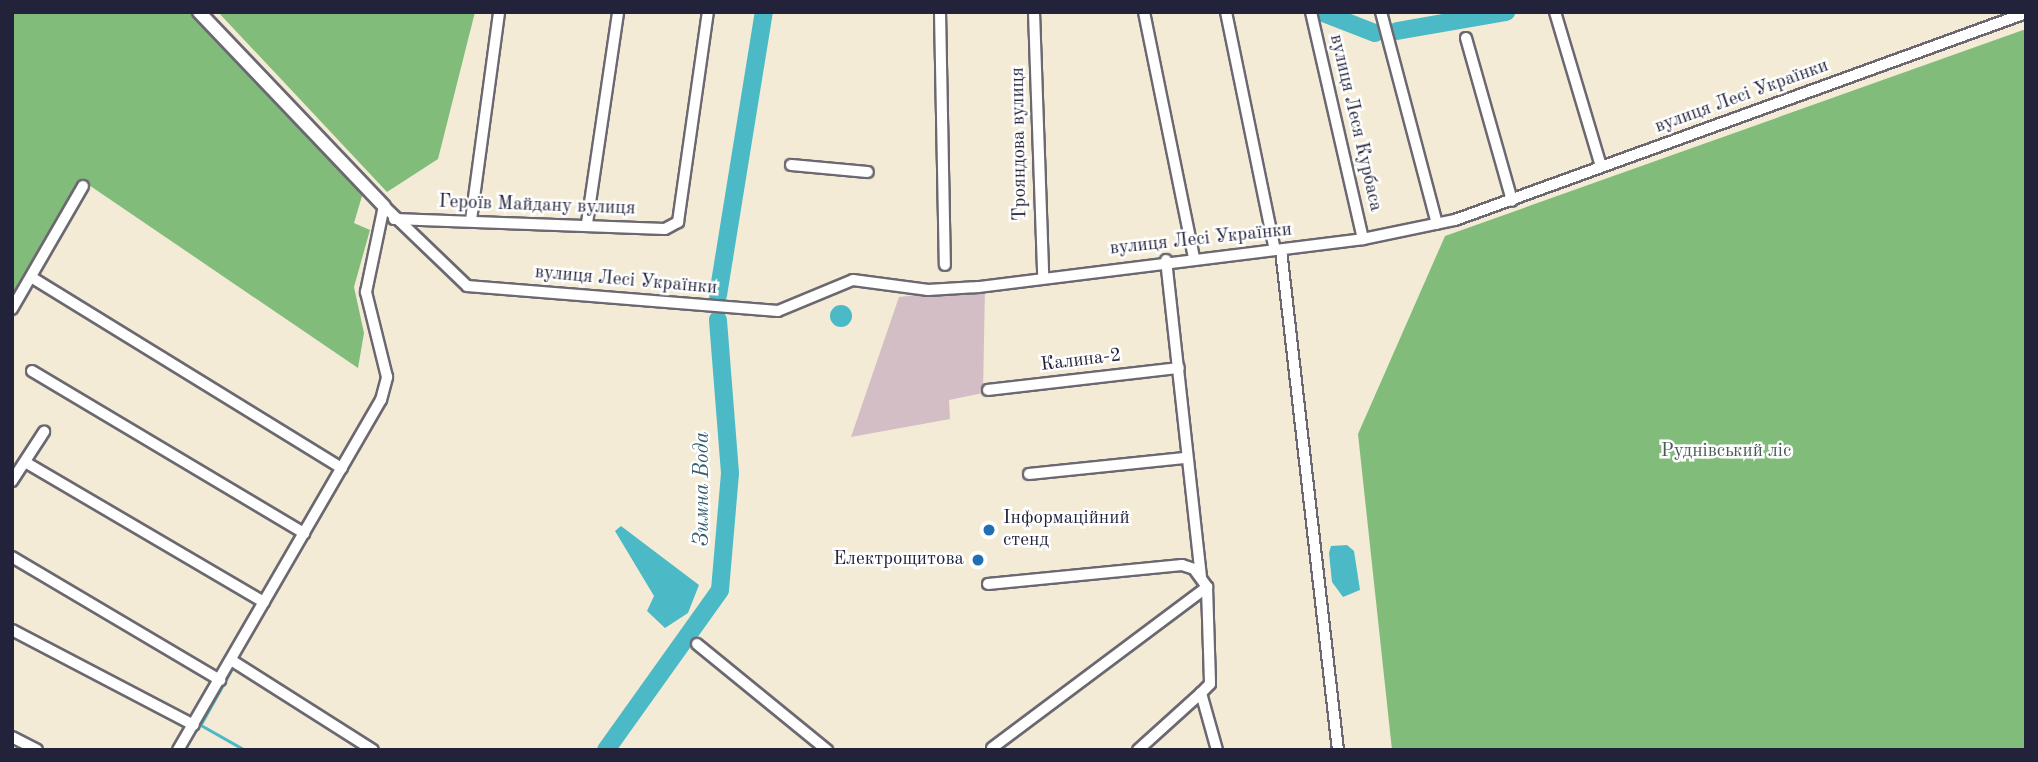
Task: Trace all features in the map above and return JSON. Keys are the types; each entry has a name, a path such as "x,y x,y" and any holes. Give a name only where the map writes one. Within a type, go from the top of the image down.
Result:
{"street":[{"path":"178,750 342,468 370,425 387,377 366,292 384,206 200,12"},
{"path":"471,220 499,12"},
{"path":"587,223 618,12"},
{"name":"Героїв Майдану вулиця","path":"394,219 587,223 665,229 678,222 708,12"},
{"path":"940,12 945,265"},
{"name":"Трояндова вулиця","path":"1034,12 1043,274"},
{"path":"1144,12 1195,257"},
{"path":"1226,12 1278,250 1338,750"},
{"path":"1381,12 1437,224"},
{"path":"1555,12 1601,166"},
{"name":"вулиця Лесі Українки","path":"384,206 394,219 467,286 778,311 853,280 928,290 1043,274 1363,239 1437,224 1512,201 1601,166 2026,13"},
{"name":"вулиця Леся Курбаса","path":"1311,14 1363,239"},
{"path":"1466,38 1512,201"},
{"path":"791,165 868,172"},
{"path":"12,309 83,186"},
{"path":"1138,750 1210,684 1204,590 1184,458 1179,368 1166,260"},
{"path":"30,277 342,468"},
{"name":"Калина-2","path":"988,390 1179,368"},
{"path":"32,371 304,533"},
{"path":"12,481 44,432"},
{"path":"1029,474 1184,458"},
{"path":"25,462 264,602"},
{"path":"12,557 220,680"},
{"path":"988,584 1182,565 1201,575"},
{"path":"992,748 1204,590"},
{"path":"12,630 194,725"},
{"path":"697,644 827,750"},
{"path":"231,660 373,750"},
{"path":"1201,693 1217,750"},
{"path":"12,737 37,750"}],"shaded area":[{"path":"985,287 983,393 949,400 950,419 851,437 899,297"}],"green space":[{"path":"12,12 193,12 365,186 354,223 370,230 354,287 364,333 358,368 83,181 12,305"},
{"path":"218,12 475,12 438,159 387,192"},
{"name":"Руднівський ліс","path":"2026,29 2026,750 1392,750 1358,434 1445,236"}],"water":[{"path":"837,305 845,305 852,312 852,320 845,327 837,327 830,320 830,312"},
{"path":"621,526 699,585 688,613 665,628 647,611 654,596 615,531"},
{"path":"1347,545 1354,551 1360,590 1343,597 1332,582 1329,553 1331,546"}],"waterway":[{"name":"Зимна Вода","path":"718,295 764,12"},
{"name":"Зимна Вода","path":"1321,12 1375,33"},
{"name":"Зимна Вода","path":"1397,31 1506,12"},
{"name":"Зимна Вода","path":"606,750 720,590 730,473 718,319"},
{"path":"233,668 201,725 245,750"}],"place":[{"name":"Інформаційний стенд","path":"989,530"},
{"name":"Електрощитова","path":"978,560"}]}
